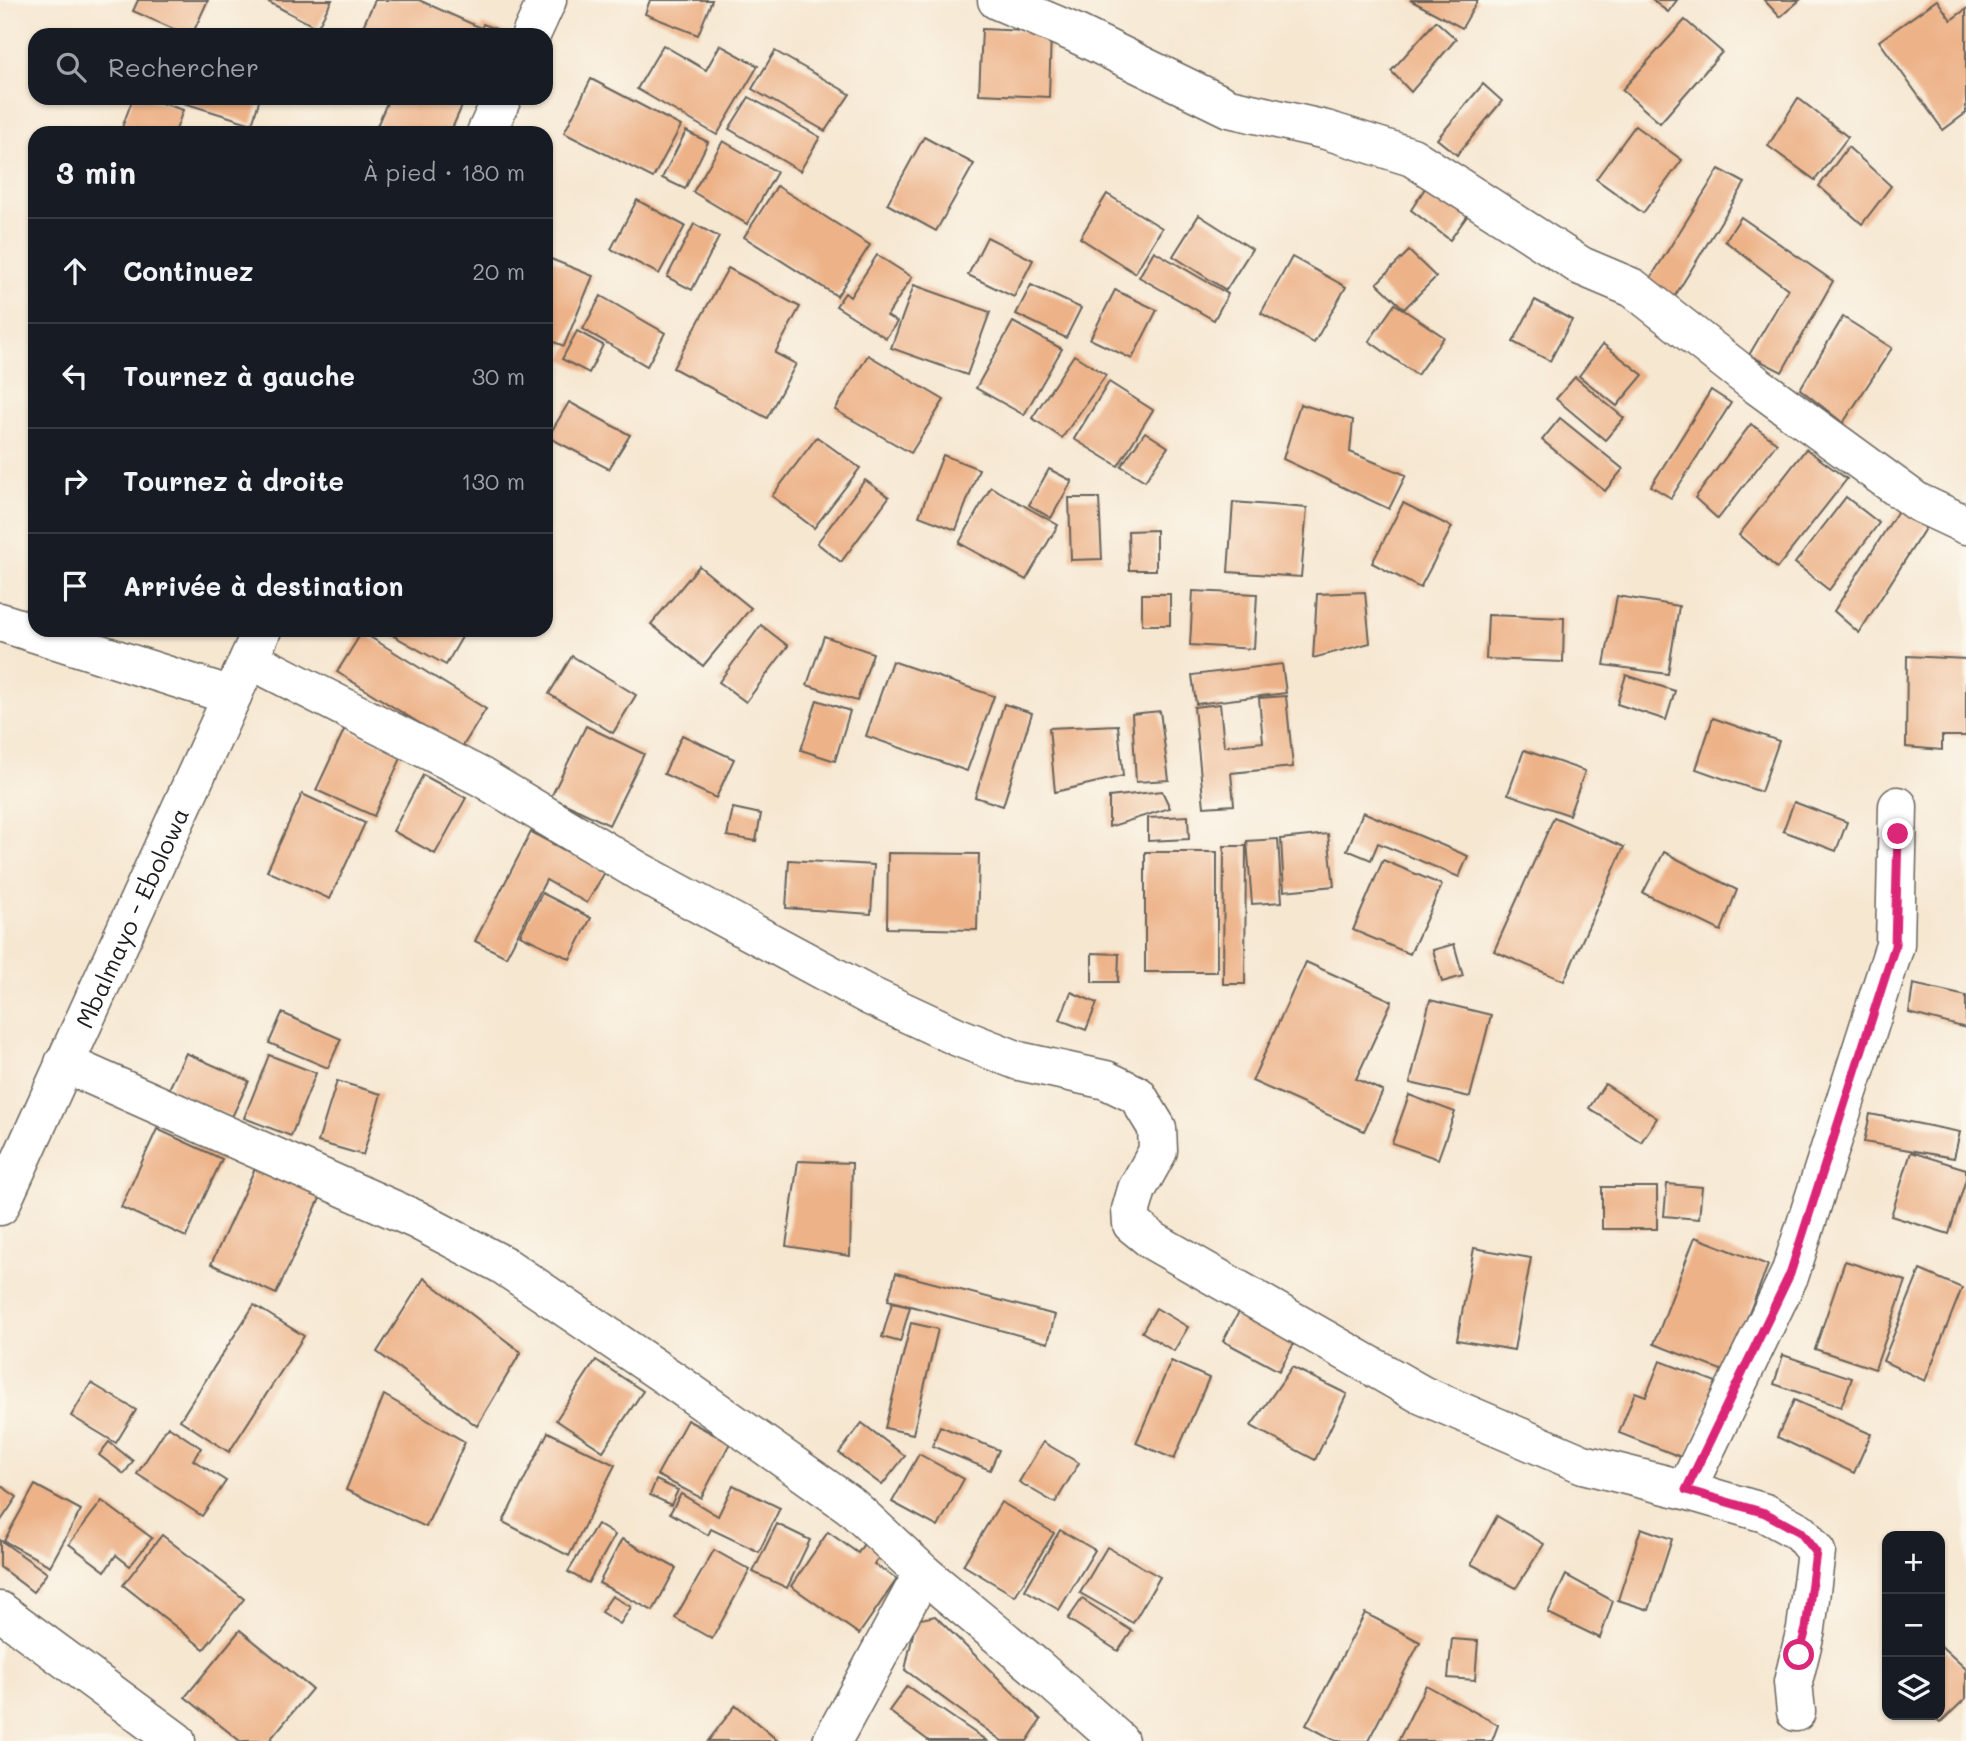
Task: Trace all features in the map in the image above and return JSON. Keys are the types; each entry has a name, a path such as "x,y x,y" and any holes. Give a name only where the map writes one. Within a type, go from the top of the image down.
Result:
{"main road":[{"path":"534,28 547,0"},
{"path":"997,0 1075,33 1229,108 1326,130 1412,157 1581,266 1633,288 1754,383 1917,502 1966,525"},
{"path":"489,126 499,105"},
{"path":"0,622 28,631"},
{"path":"47,637 232,696"},
{"path":"255,645 640,872 870,996 958,1037 1019,1061 1105,1080 1137,1096 1157,1128 1158,1151 1137,1189 1130,1210 1132,1224 1153,1241 1422,1395 1583,1464 1765,1513 1800,1532 1816,1552 1806,1629 1793,1682 1796,1713"},
{"name":"Mbalmayo - Ebolowa","path":"0,1206 255,645"},
{"path":"1686,1490 1790,1274 1895,946 1898,806"},
{"path":"64,1063 416,1220 503,1265 851,1506 923,1573 1035,1666 1119,1741"},
{"path":"832,1741 923,1573"},
{"path":"0,1611 176,1741"}],"building":[{"path":"138,0 208,0 195,28 171,28 133,11"},
{"path":"265,0 332,0 317,28"},
{"path":"375,0 419,0 481,28 362,28"},
{"path":"650,0 712,0 698,35 645,14"},
{"path":"1410,0 1478,0 1462,28"},
{"path":"1652,0 1677,0 1668,12"},
{"path":"1764,0 1800,0 1780,17"},
{"path":"1937,0 1951,20 1966,9 1966,113 1943,130 1879,41"},
{"path":"1685,20 1722,52 1660,123 1622,90"},
{"path":"1436,21 1456,39 1411,92 1391,71"},
{"path":"982,29 1051,32 1049,97 979,94"},
{"path":"663,45 706,70 720,45 758,66 717,135 637,89"},
{"path":"775,51 850,94 825,131 752,89"},
{"path":"591,79 681,126 653,178 564,133"},
{"path":"1483,84 1502,101 1457,155 1437,139"},
{"path":"749,97 820,137 800,171 729,129"},
{"path":"1798,98 1848,137 1815,180 1768,146"},
{"path":"130,105 168,105 183,110 177,126 123,126"},
{"path":"190,105 258,105 252,124"},
{"path":"386,105 462,106 453,126 377,126"},
{"path":"1635,126 1682,160 1643,213 1596,179"},
{"path":"686,131 708,142 685,189 662,178"},
{"path":"924,137 974,164 936,231 887,204"},
{"path":"723,141 777,172 747,224 693,192"},
{"path":"1848,147 1891,186 1862,224 1819,186"},
{"path":"1719,169 1745,183 1673,299 1648,282"},
{"path":"1429,182 1470,212 1450,240 1411,210"},
{"path":"777,186 870,245 837,296 744,237"},
{"path":"1107,194 1162,228 1135,273 1080,238"},
{"path":"637,200 685,226 659,274 611,249"},
{"path":"1199,215 1252,249 1226,290 1173,256"},
{"path":"1741,217 1833,281 1782,372 1749,355 1788,289 1725,241"},
{"path":"694,224 719,237 692,290 667,277"},
{"path":"987,237 1033,260 1014,297 968,275"},
{"path":"1154,251 1228,294 1214,320 1139,277"},
{"path":"1409,251 1436,277 1404,309 1377,283"},
{"path":"877,255 912,277 887,316 897,322 886,338 836,306 845,293 850,297"},
{"path":"1292,257 1346,287 1314,343 1261,313"},
{"path":"553,260 593,276 564,346 553,342"},
{"path":"728,268 800,307 775,353 796,364 767,418 673,368"},
{"path":"914,285 990,312 967,375 891,348"},
{"path":"1031,285 1081,308 1066,338 1016,314"},
{"path":"1115,290 1157,310 1132,359 1090,339"},
{"path":"601,296 665,333 647,366 583,329"},
{"path":"1535,300 1572,320 1550,361 1513,342"},
{"path":"1395,304 1444,337 1417,375 1369,341"},
{"path":"1843,317 1892,348 1843,423 1800,389"},
{"path":"1013,322 1062,349 1024,415 976,388"},
{"path":"577,331 603,345 589,373 562,359"},
{"path":"1603,344 1643,375 1617,406 1579,376"},
{"path":"868,355 944,400 911,453 835,410"},
{"path":"1074,355 1106,375 1062,438 1032,418"},
{"path":"1575,377 1624,418 1605,440 1556,399"},
{"path":"1109,382 1153,410 1118,466 1074,439"},
{"path":"1711,390 1731,403 1671,498 1651,486"},
{"path":"569,402 630,435 609,469 553,440 553,429"},
{"path":"1300,404 1353,420 1350,452 1406,475 1389,509 1283,459"},
{"path":"1560,418 1623,469 1605,491 1542,440"},
{"path":"1751,424 1777,443 1718,519 1695,498"},
{"path":"1145,432 1168,447 1145,481 1121,466"},
{"path":"817,437 860,468 814,528 772,496"},
{"path":"1806,449 1847,479 1777,568 1739,535"},
{"path":"943,455 979,469 956,530 919,516"},
{"path":"1049,469 1072,481 1051,518 1029,505"},
{"path":"865,480 889,497 841,562 817,543"},
{"path":"991,487 1058,525 1026,580 959,543"},
{"path":"1846,497 1879,523 1829,590 1795,563"},
{"path":"1069,498 1099,498 1102,559 1071,560"},
{"path":"1233,502 1307,508 1301,577 1228,572"},
{"path":"1403,503 1452,527 1420,588 1372,563"},
{"path":"1901,506 1929,522 1859,633 1834,611"},
{"path":"1156,530 1156,570 1129,570 1128,531"},
{"path":"699,566 751,608 703,666 651,624"},
{"path":"1193,591 1257,594 1254,649 1190,645"},
{"path":"1365,592 1370,643 1313,658 1317,594"},
{"path":"1142,594 1170,594 1170,625 1142,625"},
{"path":"1617,596 1679,606 1668,674 1604,665"},
{"path":"1488,615 1564,618 1563,662 1486,659"},
{"path":"761,625 788,646 746,702 719,682"},
{"path":"824,636 873,653 857,701 807,685"},
{"path":"359,637 370,637 486,709 461,749 337,672"},
{"path":"396,637 462,637 446,665"},
{"path":"572,656 636,695 613,733 549,694"},
{"path":"1907,656 1966,659 1966,736 1942,736 1942,750 1906,747"},
{"path":"892,661 994,696 967,771 866,736"},
{"path":"1282,664 1286,693 1196,704 1192,675"},
{"path":"1626,675 1675,691 1666,720 1617,704"},
{"path":"1286,696 1293,767 1231,773 1234,805 1204,807 1194,707 1220,704 1224,746 1263,742 1259,698"},
{"path":"817,700 850,711 835,761 801,750"},
{"path":"1004,704 1032,713 1003,806 975,797"},
{"path":"1160,711 1169,780 1136,782 1132,714"},
{"path":"1713,718 1779,741 1761,792 1696,769"},
{"path":"1118,725 1123,776 1055,792 1049,728"},
{"path":"586,726 644,754 609,825 551,797"},
{"path":"345,728 403,754 374,816 316,790"},
{"path":"682,735 734,759 716,798 664,774"},
{"path":"1524,750 1585,771 1569,815 1508,794"},
{"path":"423,775 466,798 435,854 393,831"},
{"path":"1162,791 1170,808 1109,827 1109,797"},
{"path":"302,794 365,823 330,899 267,871"},
{"path":"1794,802 1847,822 1836,851 1783,831"},
{"path":"733,808 761,814 756,841 727,836"},
{"path":"1363,812 1468,856 1459,877 1378,843 1371,860 1347,850"},
{"path":"1188,816 1189,839 1148,841 1148,818"},
{"path":"1554,817 1624,847 1564,981 1494,951"},
{"path":"531,832 605,872 587,903 546,880 506,957 475,941"},
{"path":"1328,834 1334,886 1284,891 1281,839"},
{"path":"1278,839 1282,902 1252,904 1247,841"},
{"path":"1224,846 1246,846 1245,984 1223,984"},
{"path":"1145,852 1217,852 1217,972 1145,972"},
{"path":"1664,852 1737,890 1721,931 1643,893"},
{"path":"888,853 979,854 977,930 887,928"},
{"path":"789,860 874,865 871,914 786,908"},
{"path":"1383,860 1442,885 1410,954 1353,930"},
{"path":"542,893 591,918 570,959 520,935"},
{"path":"1454,944 1463,976 1442,982 1433,950"},
{"path":"1092,953 1119,954 1118,982 1092,982"},
{"path":"1306,962 1392,1001 1356,1079 1383,1091 1364,1131 1252,1081"},
{"path":"1913,984 1966,996 1966,1028 1909,1013"},
{"path":"1071,992 1097,1003 1086,1030 1060,1020"},
{"path":"1430,1000 1491,1015 1470,1097 1410,1083"},
{"path":"282,1013 341,1039 328,1068 269,1043"},
{"path":"186,1053 249,1081 232,1117 169,1089"},
{"path":"269,1055 316,1073 291,1136 244,1118"},
{"path":"337,1081 381,1094 363,1155 318,1142"},
{"path":"1605,1084 1657,1118 1641,1142 1589,1108"},
{"path":"1409,1095 1455,1112 1438,1159 1392,1143"},
{"path":"1870,1114 1960,1132 1954,1158 1864,1142"},
{"path":"157,1129 222,1159 186,1237 121,1207"},
{"path":"1911,1152 1966,1169 1966,1179 1949,1234 1891,1216"},
{"path":"798,1161 852,1163 850,1256 786,1246"},
{"path":"257,1164 322,1194 276,1294 211,1264"},
{"path":"1667,1184 1702,1187 1699,1219 1664,1216"},
{"path":"1602,1187 1657,1187 1657,1229 1602,1229"},
{"path":"1695,1237 1768,1265 1726,1372 1654,1344"},
{"path":"1474,1248 1531,1258 1514,1350 1457,1340"},
{"path":"1845,1261 1906,1281 1875,1369 1815,1349"},
{"path":"1920,1270 1962,1288 1925,1381 1883,1361"},
{"path":"896,1273 1055,1315 1048,1343 888,1300"},
{"path":"424,1278 521,1352 477,1426 377,1352"},
{"path":"892,1303 910,1307 900,1342 882,1337"},
{"path":"254,1305 304,1336 229,1452 180,1420"},
{"path":"1156,1308 1188,1327 1174,1351 1142,1332"},
{"path":"1241,1308 1297,1338 1279,1371 1223,1341"},
{"path":"911,1323 938,1329 913,1434 885,1428"},
{"path":"1783,1355 1852,1378 1841,1407 1774,1384"},
{"path":"596,1360 643,1391 603,1451 556,1420"},
{"path":"1171,1361 1209,1378 1174,1459 1136,1443"},
{"path":"1660,1361 1716,1382 1686,1459 1619,1433 1635,1392 1646,1396"},
{"path":"1292,1367 1347,1394 1315,1460 1251,1426"},
{"path":"91,1383 136,1410 116,1443 71,1416"},
{"path":"384,1395 465,1442 426,1527 346,1490"},
{"path":"1794,1400 1871,1434 1854,1473 1777,1437"},
{"path":"687,1420 730,1443 701,1498 657,1475"},
{"path":"862,1423 905,1456 882,1485 839,1453"},
{"path":"168,1426 201,1448 193,1460 226,1481 202,1516 137,1474"},
{"path":"940,1426 999,1450 990,1470 932,1446"},
{"path":"548,1432 615,1465 569,1556 503,1522"},
{"path":"109,1442 133,1461 124,1474 99,1455"},
{"path":"1043,1442 1079,1463 1055,1503 1019,1482"},
{"path":"919,1454 964,1479 938,1527 892,1502"},
{"path":"656,1480 678,1490 671,1505 650,1495"},
{"path":"0,1485 17,1497 0,1522"},
{"path":"35,1485 81,1510 50,1566 4,1541"},
{"path":"733,1485 780,1508 759,1552 711,1529 708,1535 670,1513 681,1494 718,1516"},
{"path":"102,1501 152,1538 130,1566 116,1555 105,1571 69,1544"},
{"path":"1001,1502 1054,1533 1015,1596 963,1565"},
{"path":"1497,1516 1544,1544 1516,1588 1471,1564"},
{"path":"597,1524 615,1535 588,1583 568,1572"},
{"path":"777,1524 810,1540 787,1588 753,1572"},
{"path":"1641,1528 1672,1539 1649,1610 1618,1600"},
{"path":"1060,1530 1095,1550 1059,1610 1025,1590"},
{"path":"828,1532 858,1553 865,1542 882,1553 874,1564 897,1579 859,1634 791,1586"},
{"path":"162,1535 244,1599 204,1649 123,1585"},
{"path":"622,1539 676,1568 653,1611 599,1583"},
{"path":"0,1540 47,1573 33,1592 0,1567"},
{"path":"1107,1547 1160,1577 1133,1623 1080,1593"},
{"path":"714,1550 750,1570 712,1639 675,1618"},
{"path":"1566,1575 1613,1601 1600,1638 1548,1613"},
{"path":"612,1596 631,1607 620,1624 601,1612"},
{"path":"1082,1599 1132,1631 1118,1651 1068,1619"},
{"path":"1365,1613 1420,1642 1368,1741 1336,1741 1306,1725"},
{"path":"935,1616 1041,1720 1027,1741 1002,1741 905,1670 916,1620"},
{"path":"240,1630 312,1689 269,1741 240,1741 185,1697"},
{"path":"1452,1639 1478,1641 1475,1680 1448,1678"},
{"path":"1945,1650 1966,1669 1966,1698 1945,1718"},
{"path":"1426,1685 1498,1725 1492,1741 1398,1741"},
{"path":"907,1686 987,1741 929,1741 889,1711"},
{"path":"736,1705 778,1741 708,1741"}],"route":[{"path":"1799,1655 1806,1629 1816,1552 1800,1532 1765,1513 1686,1490 1790,1274 1895,946 1898,834"}]}
